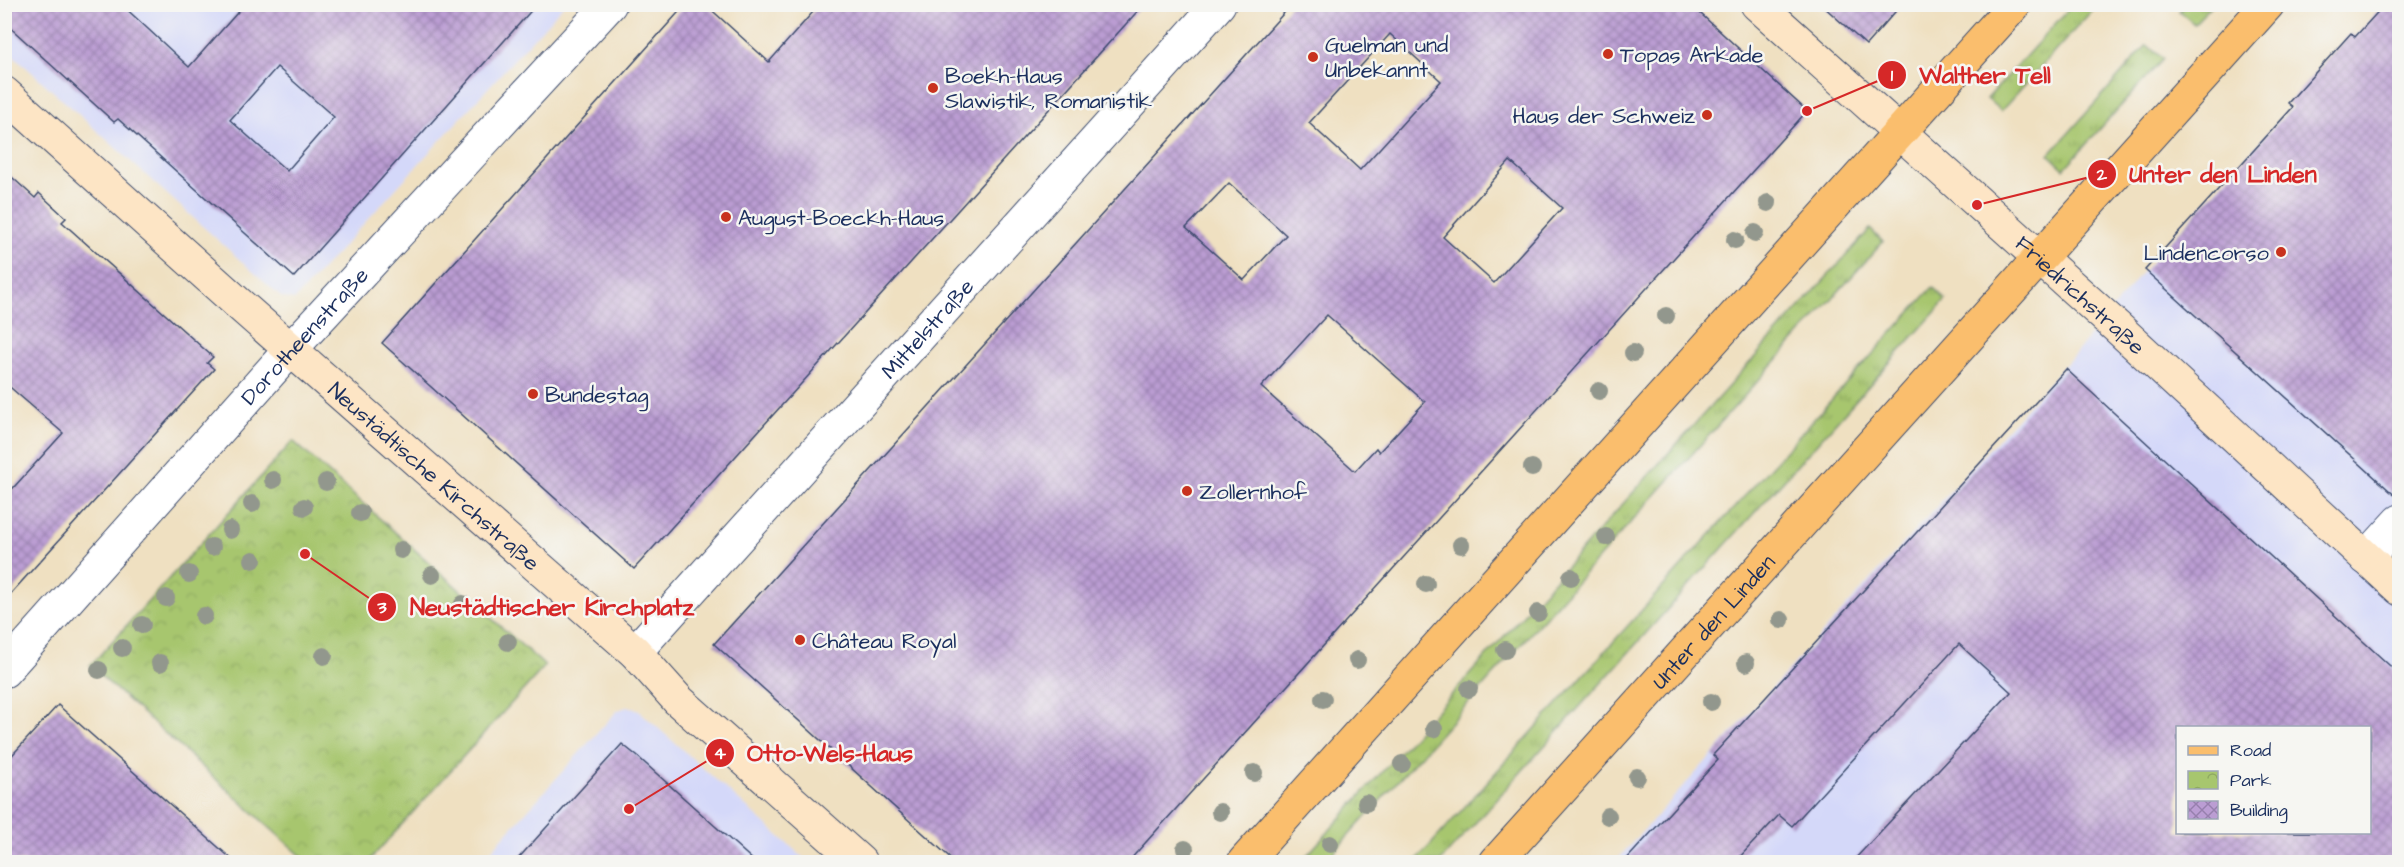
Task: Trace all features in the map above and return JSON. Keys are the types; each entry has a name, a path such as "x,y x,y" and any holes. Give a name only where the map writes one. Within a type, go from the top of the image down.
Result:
{"main road":[{"path":"1244,862 2016,4"},
{"name":"Unter den Linden","path":"1496,862 2268,4"}],"street":[{"name":"Dorotheenstraße","path":"4,671 291,349 609,4"},
{"name":"Mittelstraße","path":"635,652 1219,4"},
{"name":"Friedrichstraße","path":"1756,4 2040,258 2400,589"},
{"name":"Neustädtische Kirchstraße","path":"4,93 635,652 678,700 860,862"},
{"path":"2366,558 2400,521"}],"shaded area":[{"path":"5,5 564,5 294,300 281,297 5,48"},
{"path":"2384,5 2399,5 2399,862 1615,862 2076,353 2144,270"},
{"path":"628,706 639,711 808,862 481,862 617,711"}],"green space":[{"path":"2073,4 2097,5 2001,111 1987,99"},
{"path":"2185,4 2212,5 2194,24 2179,11"},
{"path":"2147,45 2163,59 2064,169 2049,155"},
{"path":"1870,229 1883,242 1325,862 1301,862"},
{"path":"1933,287 1946,300 1440,862 1415,862"},
{"path":"293,441 545,666 368,862 308,862 90,666"}],"building":[{"path":"4,4 121,4 189,67 245,4 537,4 294,277 118,119 114,122 4,22","holes":["277,67 334,117 287,171 230,120"]},
{"path":"686,4 705,4 769,62 820,4 1144,4 634,569 382,343"},
{"path":"1292,4 1690,4 1807,111 1128,862 955,862 714,644","holes":["1390,34 1441,81 1360,170 1309,123","1510,161 1562,208 1494,283 1443,237","1229,183 1286,235 1244,280 1186,228","1327,315 1425,402 1379,452 1376,448 1355,471 1261,387"]},
{"path":"1821,4 1902,4 1866,45"},
{"name":"Lindencorso","path":"2385,4 2400,4 2400,500 2145,270 2293,107 2288,103 2351,33 2355,37"},
{"path":"4,170 35,198 39,193 66,218 62,222 213,357 207,363 214,369 4,601 4,498 63,433 4,382"},
{"path":"2066,369 2400,675 2400,862 1852,862 2011,692 1959,644 1792,826 1779,815 1735,862 1624,862 1718,760 1713,755"},
{"path":"58,705 235,862 4,862 4,764"},
{"path":"622,744 637,756 755,862 515,862"}],"place":[{"name":"Topas Arkade","path":"1608,54"},
{"name":"Guelman und Unbekannt","path":"1313,57"},
{"name":"Boekh-Haus Slawistik, Romanistik","path":"933,88"},
{"name":"Walther Tell","path":"1807,111"},
{"name":"Haus der Schweiz","path":"1707,115"},
{"name":"Unter den Linden","path":"1977,205"},
{"name":"August-Boeckh-Haus","path":"726,217"},
{"name":"Lindencorso","path":"2281,252"},
{"name":"Bundestag","path":"533,394"},
{"name":"Zollernhof","path":"1187,491"},
{"name":"Neustädtischer Kirchplatz","path":"305,554"},
{"name":"Château Royal","path":"800,640"},
{"name":"Otto-Wels-Haus","path":"629,809"}]}
